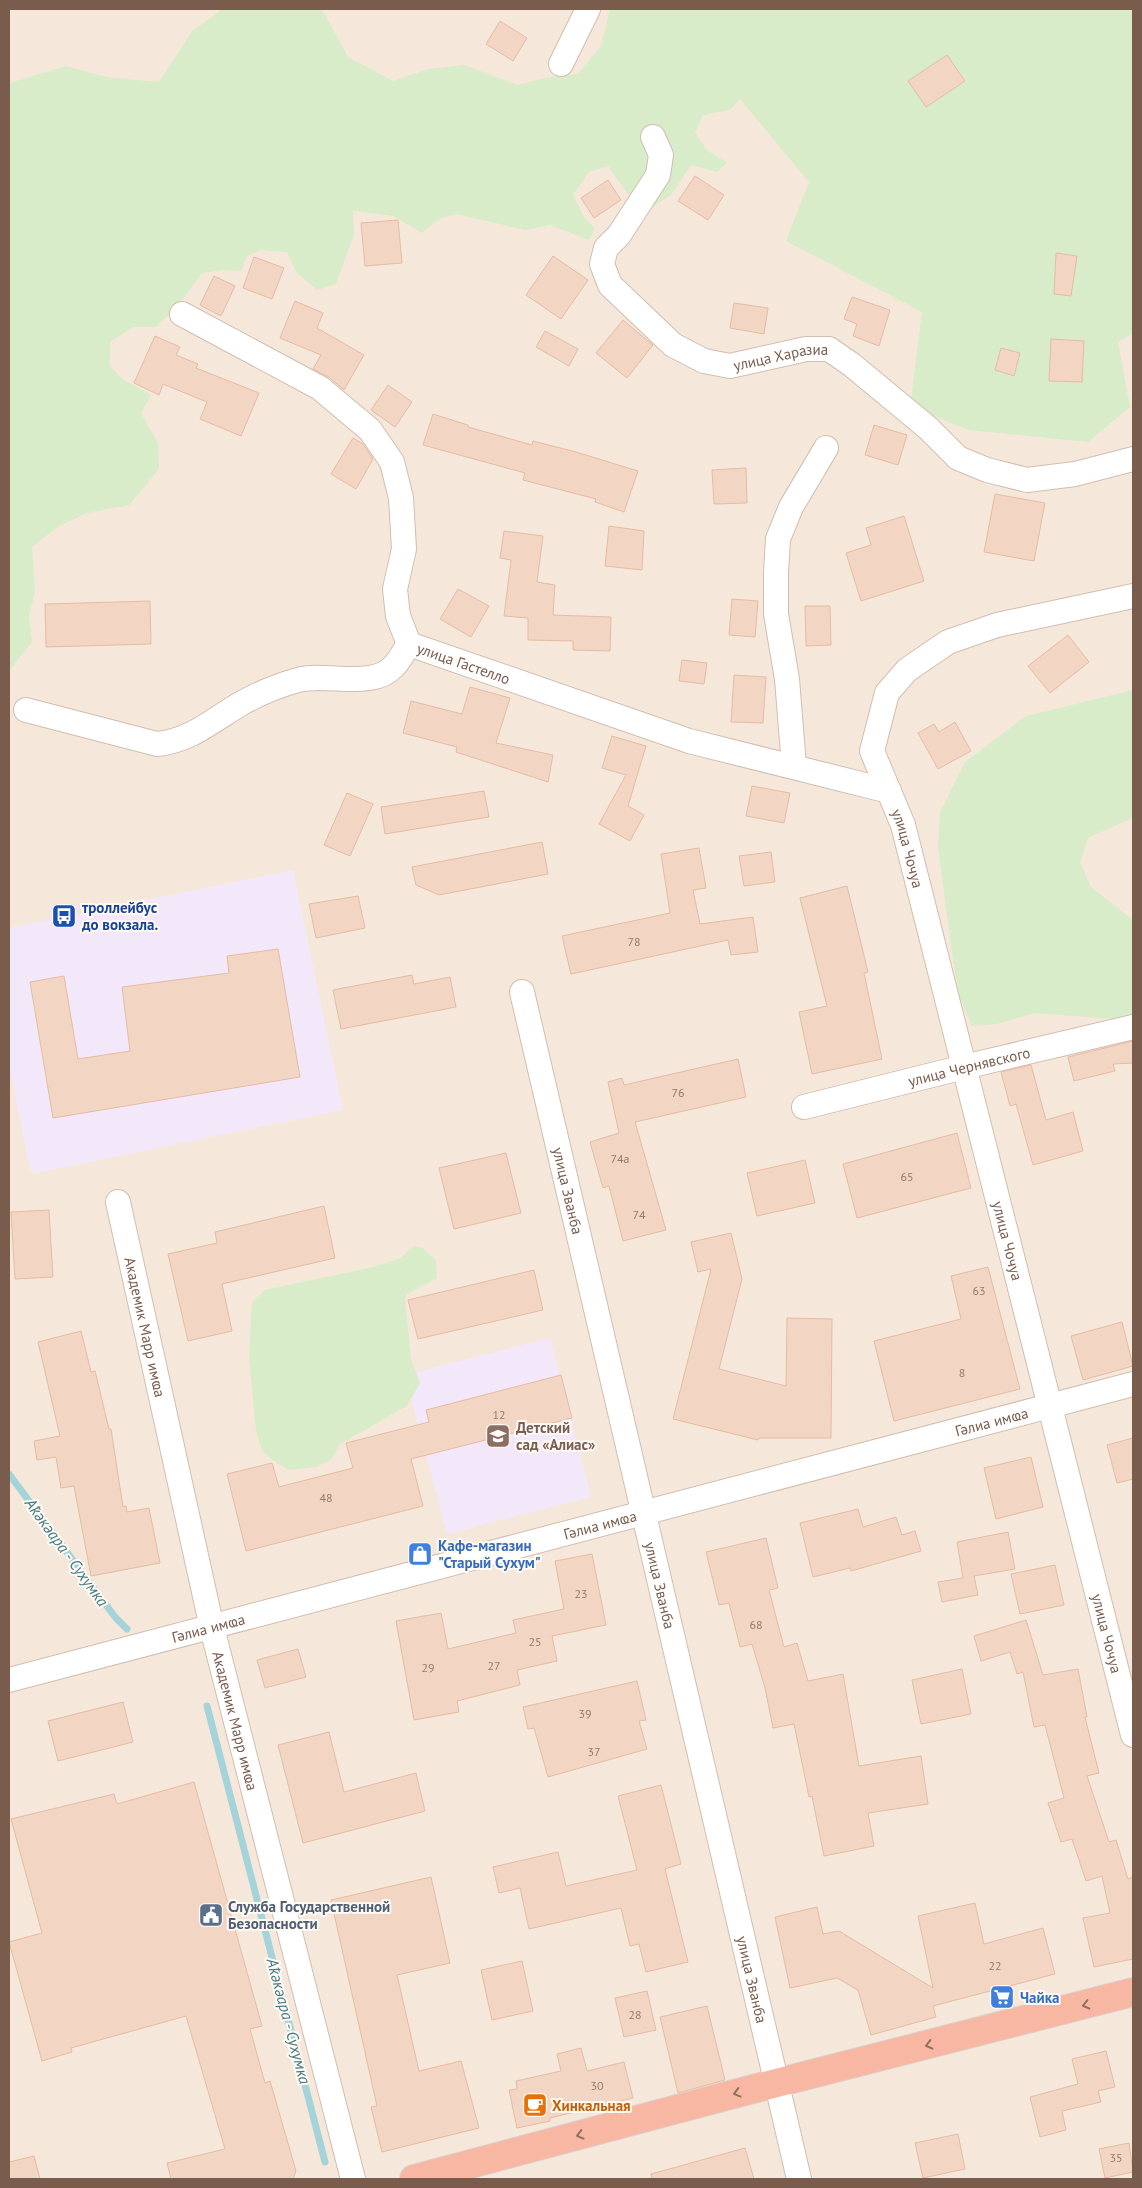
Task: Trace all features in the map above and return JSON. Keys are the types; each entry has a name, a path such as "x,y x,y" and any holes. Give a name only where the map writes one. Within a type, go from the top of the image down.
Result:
{"highway":[{"path":"414,2179 1133,1992"}],"street":[{"path":"562,64 588,9"},
{"name":"улица Харазиа","path":"654,137 662,155 658,175 619,235 606,248 602,264 610,285 672,345 704,361 730,366 806,349 829,349 852,365 928,428 958,458 987,470 1027,480 1075,474 1133,459"},
{"name":"улица Гастелло","path":"182,314 320,388 370,430 392,462 401,498 404,549 395,589 398,616 409,644 689,741 889,791"},
{"path":"794,766 787,679 776,614 778,539 791,507 826,448"},
{"name":"улица Чочуа","path":"1133,596 997,624 948,642 907,670 888,693 872,751 903,825 1133,1735"},
{"path":"26,710 157,744 173,743 199,731 243,702 300,680 334,676 358,680 377,676 393,667 409,644"},
{"name":"улица Званба","path":"522,992 800,2179"},
{"name":"улица Чернявского","path":"804,1108 964,1067 1133,1027"},
{"name":"Академик Марр имҩа","path":"118,1202 212,1628 353,2179"},
{"name":"Гәлиа имҩа","path":"9,1680 1133,1384"}],"shaded area":[{"path":"9,9 1133,9 1133,2179 9,2179"},
{"path":"293,870 343,1110 31,1174 9,1065 9,928"},
{"name":"Детский сад «Алиас»","path":"550,1338 591,1497 447,1534 405,1375"}],"green space":[{"path":"223,9 322,9 348,57 393,81 428,69 464,65 518,85 544,78 578,74 601,46 610,9 1133,9 1133,333 1118,342 1130,407 1088,442 969,430 910,407 922,312 786,241 809,182 740,99 730,110 703,115 695,133 707,150 727,163 717,172 691,165 672,194 653,207 627,193 608,166 589,172 573,195 584,217 595,228 589,240 550,225 525,230 456,214 439,219 422,233 393,216 353,211 354,234 336,284 317,290 297,273 287,252 261,250 247,256 241,271 222,270 202,273 176,309 155,327 133,327 110,342 110,366 121,378 151,395 141,413 158,443 159,469 129,505 87,513 59,526 32,547 35,591 29,617 32,642 9,671 9,83 66,66 106,77 159,82 192,31"},
{"path":"1133,690 1133,818 1088,838 1080,862 1091,887 1133,920 1133,1015 1114,1019 1035,1013 997,1024 972,1026 960,999 953,961 938,846 940,813 965,762 1026,716"},
{"path":"414,1246 423,1248 436,1261 437,1278 407,1294 405,1299 411,1359 420,1383 407,1406 340,1444 331,1460 316,1467 288,1470 271,1459 261,1449 256,1430 249,1358 252,1302 265,1290 373,1267 401,1258"}],"building":[{"path":"500,21 527,38 513,61 486,44"},
{"path":"947,55 965,81 926,107 908,81"},
{"path":"695,176 724,195 708,220 678,201"},
{"path":"608,180 621,200 594,218 581,198"},
{"path":"398,220 402,263 365,266 361,223"},
{"path":"1056,253 1077,256 1071,296 1054,294"},
{"path":"553,256 588,280 561,319 526,295"},
{"path":"254,257 284,268 272,299 243,288"},
{"path":"214,276 235,286 221,316 200,305"},
{"path":"852,297 890,310 879,346 853,336 857,324 844,319"},
{"path":"295,301 323,313 317,328 364,355 344,390 329,377 313,369 321,355 280,338"},
{"path":"734,303 768,308 764,334 730,328"},
{"path":"623,320 653,345 627,378 596,353"},
{"path":"545,331 578,349 569,366 536,347"},
{"path":"155,336 180,347 176,355 198,364 196,368 259,393 241,436 200,419 207,402 163,384 159,395 134,383"},
{"path":"1051,339 1084,341 1082,382 1049,381"},
{"path":"1001,348 1020,353 1014,376 995,370"},
{"path":"388,385 412,402 395,427 371,410"},
{"path":"433,414 468,425 468,427 532,445 533,441 638,471 624,512 595,502 596,499 523,480 525,473 423,445"},
{"path":"874,425 907,435 898,465 865,455"},
{"path":"353,438 363,444 373,459 356,489 331,474"},
{"path":"746,468 747,503 714,504 712,470"},
{"path":"995,494 1045,503 1034,561 984,552"},
{"path":"904,516 924,581 861,601 846,553 871,545 866,528"},
{"path":"609,526 644,531 642,570 605,566"},
{"path":"504,531 543,536 537,582 555,585 553,615 611,617 610,651 573,650 573,641 528,640 528,618 504,616 511,560 500,558"},
{"path":"458,589 489,606 471,637 440,619"},
{"path":"732,599 758,601 755,637 729,635"},
{"path":"150,601 151,644 46,647 45,604"},
{"path":"805,606 830,606 831,645 806,646"},
{"path":"1068,635 1089,662 1050,693 1028,666"},
{"path":"682,660 707,663 704,684 679,681"},
{"path":"734,675 766,677 763,723 731,722"},
{"path":"470,687 510,698 496,743 553,755 548,782 456,752 457,747 403,733 411,701 462,714"},
{"path":"955,722 971,751 938,769 918,733 934,724 939,732"},
{"path":"612,736 646,746 628,806 644,815 630,841 599,824 626,775 602,768"},
{"path":"752,786 790,793 784,823 746,816"},
{"path":"484,791 489,817 385,834 381,807"},
{"path":"347,793 373,804 350,856 324,845"},
{"path":"542,842 548,874 439,895 416,885 412,867"},
{"path":"699,848 706,888 693,890 700,924 753,917 758,952 731,955 728,940 571,974 562,936 670,913 661,854"},
{"path":"771,852 775,882 744,886 739,856"},
{"path":"847,886 868,972 864,973 882,1059 812,1074 799,1012 827,1006 800,898"},
{"path":"358,896 365,928 316,938 309,904"},
{"path":"278,949 300,1077 53,1118 30,982 64,976 78,1059 130,1051 122,987 229,973 227,956"},
{"path":"412,975 414,984 450,977 456,1007 341,1029 333,990"},
{"path":"1133,1041 1133,1063 1113,1064 1115,1071 1074,1081 1068,1057"},
{"path":"738,1059 746,1097 635,1122 666,1230 623,1241 609,1186 603,1188 590,1142 619,1133 608,1082 622,1078 624,1085"},
{"path":"1031,1065 1046,1120 1073,1112 1083,1151 1033,1165 1016,1104 1010,1106 1001,1072"},
{"path":"957,1133 971,1188 857,1218 843,1164"},
{"path":"506,1153 521,1213 454,1229 439,1168"},
{"path":"805,1160 815,1203 757,1216 747,1173"},
{"path":"324,1206 335,1258 222,1284 232,1331 188,1341 168,1254 217,1243 215,1232"},
{"path":"49,1210 53,1277 15,1279 11,1212"},
{"path":"731,1233 742,1279 719,1369 786,1386 787,1318 832,1319 831,1438 759,1438 758,1440 673,1419 711,1269 698,1272 691,1242"},
{"path":"988,1267 1020,1389 894,1421 874,1341 961,1319 951,1276"},
{"path":"534,1270 543,1310 418,1339 408,1300"},
{"path":"1122,1322 1133,1366 1083,1380 1071,1336"},
{"path":"81,1331 91,1372 95,1371 109,1429 111,1429 123,1507 126,1506 127,1512 149,1508 160,1563 91,1576 74,1486 61,1488 56,1457 37,1460 34,1441 60,1436 38,1342"},
{"path":"561,1375 572,1418 411,1459 423,1506 246,1551 227,1474 272,1463 279,1487 353,1468 346,1443 429,1422 426,1410"},
{"path":"1133,1438 1133,1479 1117,1483 1107,1445"},
{"path":"1031,1457 1043,1507 996,1519 984,1468"},
{"path":"858,1509 863,1527 896,1517 902,1535 915,1531 921,1551 851,1571 850,1568 813,1577 800,1523"},
{"path":"1008,1532 1015,1569 974,1576 978,1595 942,1602 938,1582 963,1578 957,1542"},
{"path":"766,1538 778,1588 769,1590 784,1647 797,1643 808,1681 843,1674 859,1766 921,1756 928,1804 868,1813 874,1846 824,1856 812,1796 809,1797 794,1724 773,1728 765,1688 752,1644 740,1647 729,1603 719,1605 706,1552"},
{"path":"592,1554 606,1625 552,1636 557,1661 517,1670 520,1685 457,1701 459,1712 414,1720 396,1621 441,1613 448,1649 516,1633 513,1620 564,1609 555,1561"},
{"path":"1055,1565 1064,1605 1020,1614 1011,1574"},
{"path":"1026,1620 1043,1675 1078,1669 1087,1717 1085,1717 1099,1773 1087,1776 1109,1842 1116,1840 1128,1879 1133,1877 1133,1959 1094,1967 1083,1918 1110,1913 1102,1876 1086,1881 1072,1839 1061,1842 1048,1803 1064,1798 1045,1725 1034,1727 1023,1672 1017,1674 1010,1652 981,1661 974,1636"},
{"path":"298,1649 306,1677 265,1688 257,1660"},
{"path":"962,1669 971,1714 921,1724 912,1680"},
{"path":"637,1681 646,1720 639,1721 647,1749 548,1777 534,1728 528,1729 523,1707"},
{"path":"123,1702 133,1742 58,1761 48,1721"},
{"path":"329,1732 344,1792 416,1773 425,1811 303,1843 278,1745"},
{"path":"194,1782 262,2026 250,2029 265,2083 270,2081 296,2171 293,2179 171,2179 167,2163 225,2149 186,2016 71,2048 72,2052 42,2061 9,1942 42,1933 11,1819 114,1794 117,1804"},
{"path":"661,1785 681,1864 665,1869 688,1962 646,1972 639,1944 630,1946 621,1908 529,1929 520,1888 499,1893 493,1867 558,1852 566,1886 637,1870 618,1796"},
{"path":"431,1877 450,1963 397,1975 419,2071 461,2061 479,2128 382,2152 371,2107 377,2106 331,1900"},
{"path":"975,1903 984,1944 1043,1928 1055,1974 933,2006 936,2017 871,2035 858,1990 837,1978 790,1988 775,1917 817,1907 823,1934 839,1931 933,1988 918,1916"},
{"path":"522,1961 533,2011 492,2020 481,1970"},
{"path":"647,1991 656,2030 624,2037 615,1998"},
{"path":"707,2006 725,2080 678,2093 660,2017"},
{"path":"581,2048 587,2071 624,2062 633,2098 517,2128 509,2090 517,2089 516,2081 561,2071 557,2054"},
{"path":"1106,2051 1115,2087 1098,2091 1101,2102 1062,2111 1066,2130 1040,2137 1030,2097 1078,2084 1072,2059"},
{"path":"958,2134 965,2169 923,2178 915,2143"},
{"path":"1129,2143 1133,2172 1105,2178 1099,2149"},
{"path":"745,2148 754,2179 652,2179 651,2174"},
{"path":"34,2156 40,2179 9,2179 9,2162"}],"waterway":[{"name":"Аҟәкәара - Сухумка","path":"9,1474 115,1617 127,1629"},
{"name":"Аҟәкәара - Сухумка","path":"207,1706 325,2162"}],"place":[{"name":"троллейбус до вокзала.","path":"64,916"},
{"name":"Детский сад «Алиас»","path":"498,1436"},
{"name":"Кафе-магазин \"Старый Сухум\"","path":"420,1554"},
{"name":"Служба Государственной Безопасности","path":"211,1915"},
{"name":"Чайка","path":"1002,1997"},
{"name":"Хинкальная","path":"535,2105"}]}
